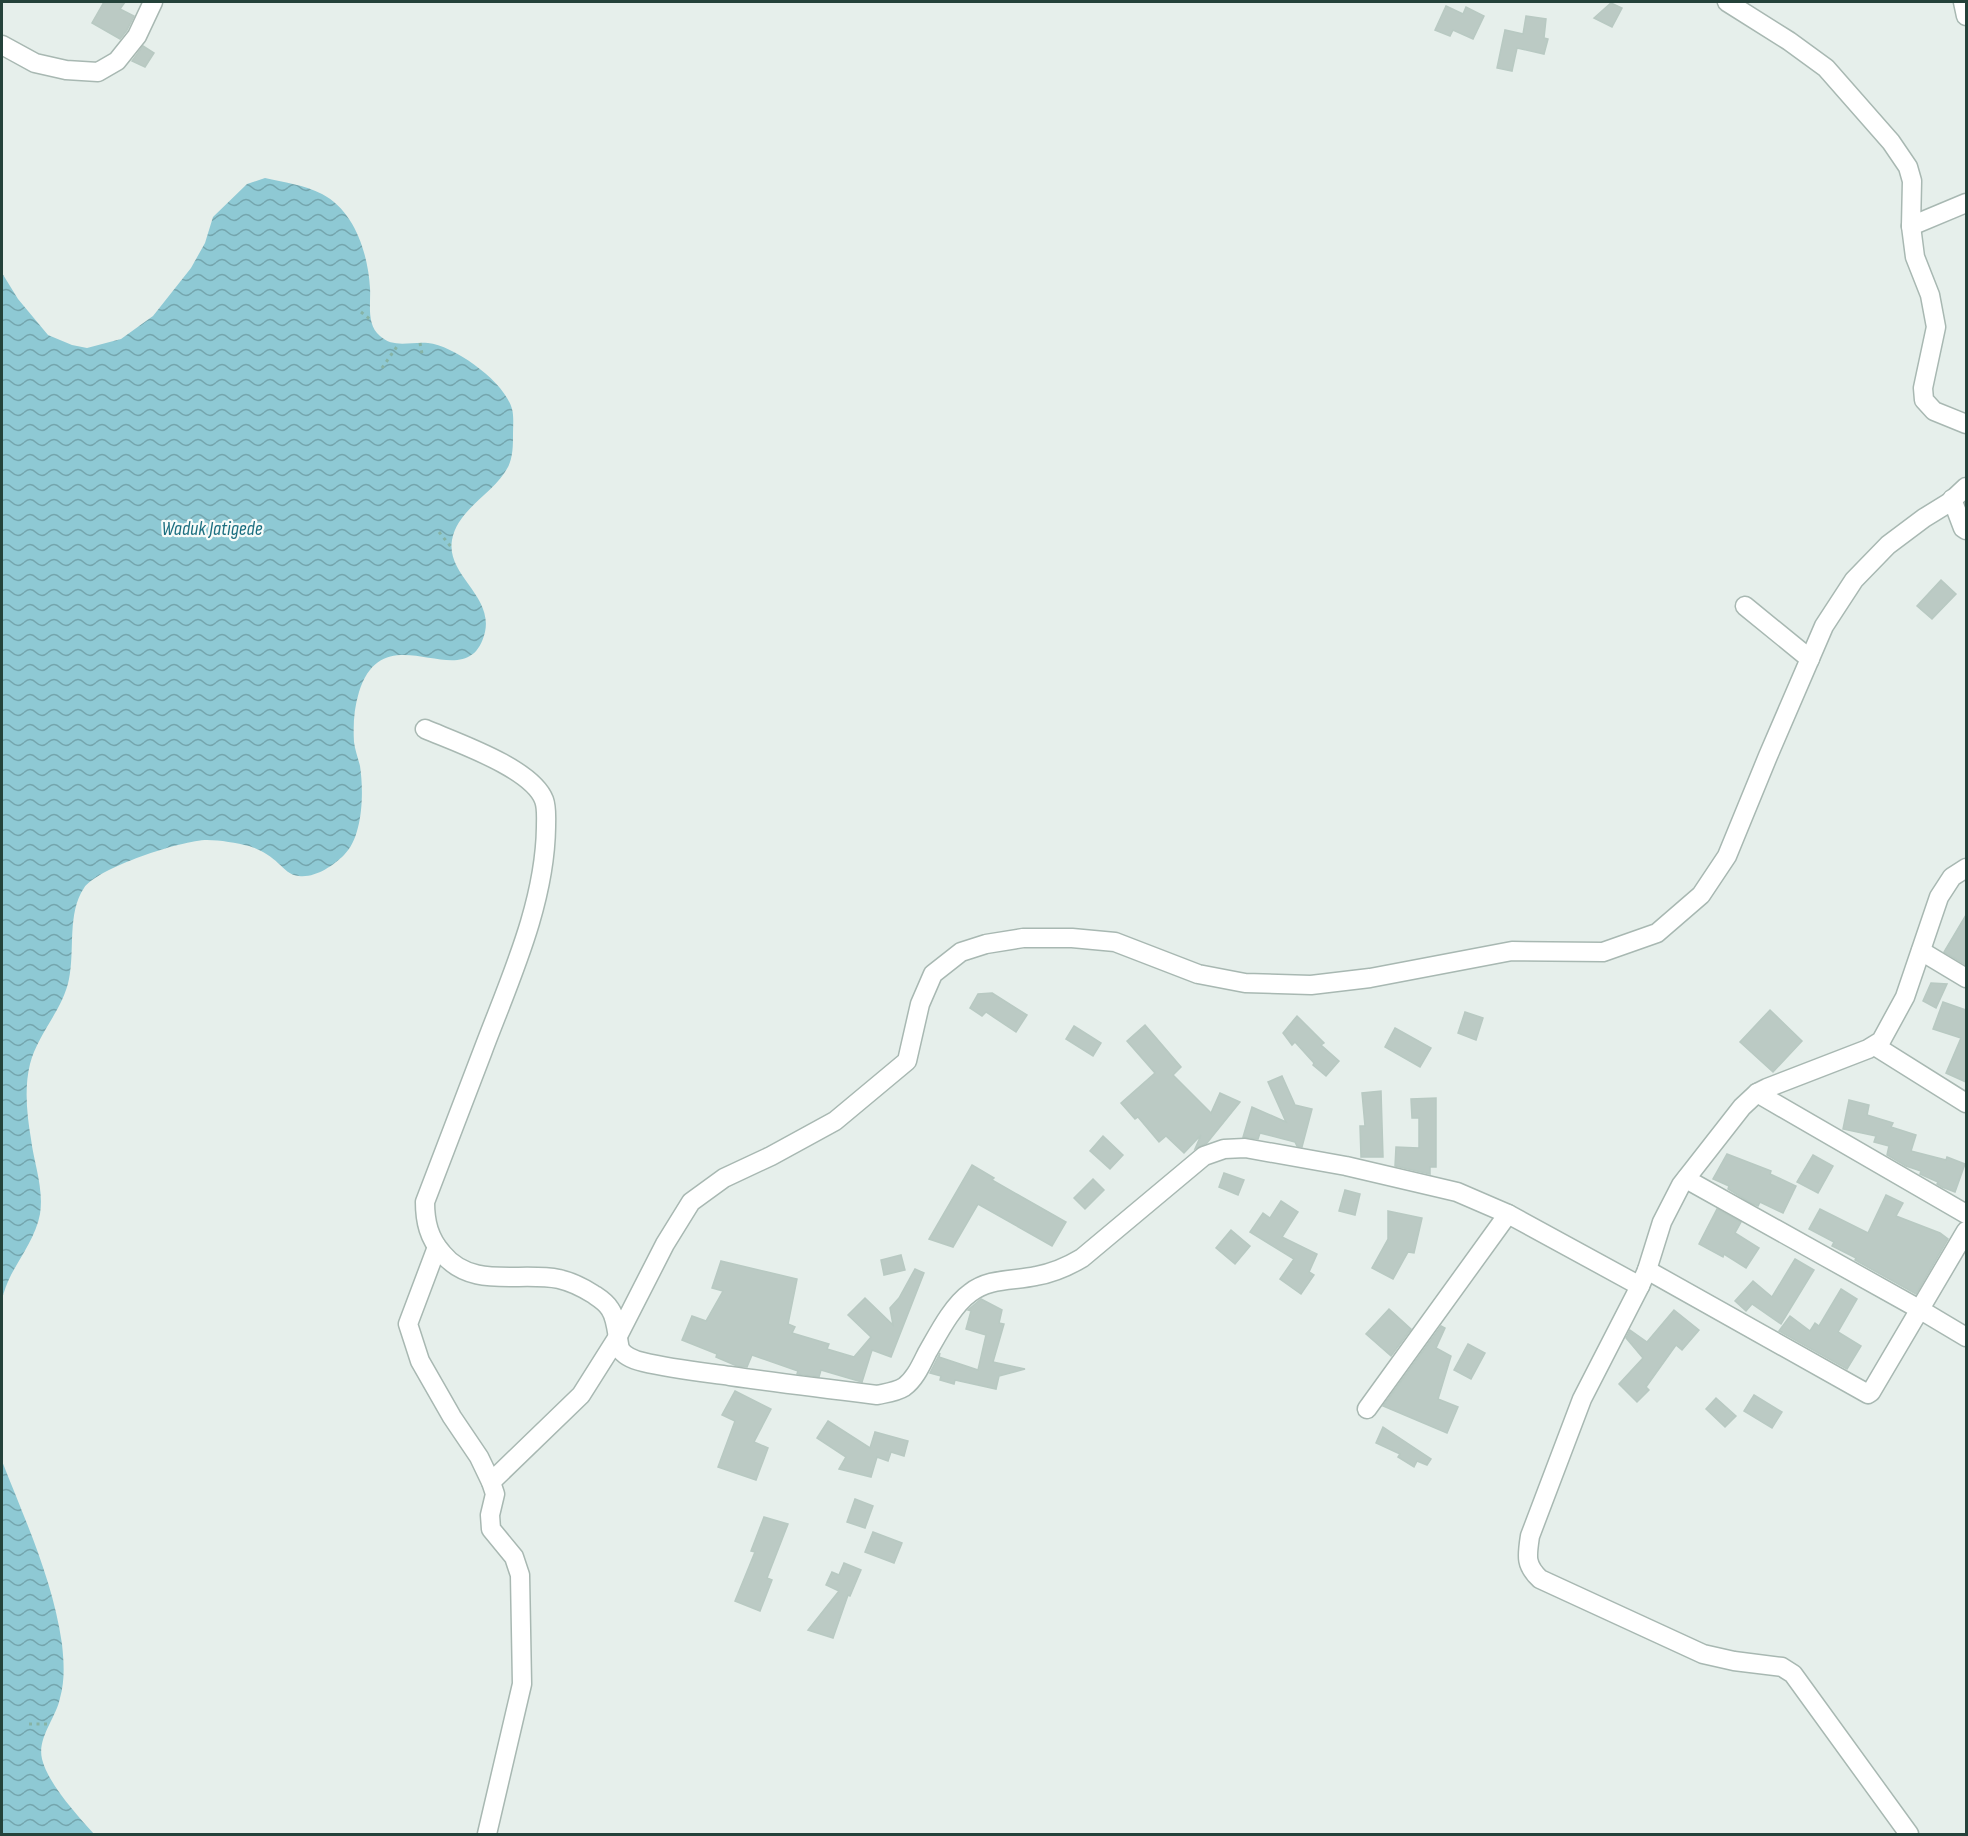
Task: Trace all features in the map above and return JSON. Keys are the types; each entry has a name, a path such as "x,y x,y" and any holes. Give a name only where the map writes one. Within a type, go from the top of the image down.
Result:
{"street":[{"path":"2,45 35,63 66,70 98,72 117,60 137,36 153,2"},
{"path":"1727,2 1790,41 1826,68 1891,142 1908,167 1912,181 1911,226 1915,257 1930,295 1936,327 1923,388 1924,400 1934,411 1966,424"},
{"path":"1963,2 1966,16"},
{"path":"1911,226 1966,203"},
{"path":"491,1482 581,1395 617,1338 665,1244 691,1202 724,1178 771,1156 835,1121 908,1060 920,1004 933,974 961,952 986,944 1023,938 1072,938 1115,942 1198,974 1245,983 1311,984 1370,978 1512,951 1603,952 1657,933 1701,895 1727,856 1824,626 1854,580 1887,545 1966,487"},
{"path":"1952,499 1963,528 1966,530"},
{"path":"1745,606 1810,659"},
{"path":"425,729 507,765 529,780 544,798 546,812 546,837 540,886 522,946 425,1202 429,1234 448,1260 460,1270 473,1274 542,1277 575,1283 609,1306 613,1313 617,1338 623,1354 644,1362 777,1383 877,1395 892,1392 904,1386 915,1376 939,1331 970,1293 997,1281 1034,1277 1065,1269 1083,1258 1204,1156 1224,1149 1245,1148 1357,1168 1457,1192 1643,1278 1868,1394 1966,1231"},
{"path":"1909,1834 1793,1674 1782,1667 1734,1661 1703,1654 1540,1580 1530,1570 1527,1553 1530,1536 1576,1412 1643,1278 1662,1222 1686,1179 1742,1107 1757,1093 1875,1046 1881,1041 1905,997 1939,897 1952,878 1966,868"},
{"path":"1921,951 1966,978"},
{"path":"1875,1046 1966,1103"},
{"path":"1757,1093 1966,1214"},
{"path":"1686,1179 1966,1337"},
{"path":"1367,1409 1508,1214"},
{"path":"437,1247 408,1324 420,1361 452,1417 479,1457 491,1482 495,1494 490,1515 491,1529 514,1557 520,1575 522,1684 487,1834"}],"path":[{"path":"361,312 371,320"},
{"path":"420,343 422,354"},
{"path":"382,368 398,345"},
{"path":"439,532 452,548"},
{"path":"29,1724 49,1724"}],"water":[{"name":"Waduk Jatigede","path":"265,178 315,191 343,211 351,222 363,248 369,275 371,320 380,336 385,340 403,344 428,343 465,358 500,388 512,409 513,447 510,463 502,477 461,519 452,540 452,552 456,564 482,607 486,619 485,632 476,651 462,659 445,660 406,655 387,657 371,668 359,692 354,717 354,742 362,788 361,813 350,847 329,867 311,875 296,875 253,847 228,842 195,841 141,856 122,864 92,880 84,888 73,920 71,968 66,990 39,1042 28,1073 27,1111 40,1185 40,1214 32,1238 11,1275 2,1299 2,273 18,299 48,335 72,345 87,348 121,339 153,316 191,268 205,243 213,217 247,184"},
{"path":"2,1461 45,1574 62,1644 64,1671 62,1691 58,1706 44,1736 42,1759 50,1779 94,1834 2,1834"}],"building":[{"path":"104,2 125,2 120,9 134,16 120,39 92,23"},
{"path":"1611,3 1622,8 1612,27 1594,18"},
{"path":"1446,6 1463,14 1466,7 1484,16 1473,39 1453,30 1450,36 1435,30"},
{"path":"1526,16 1546,19 1544,38 1548,39 1544,54 1517,48 1512,71 1497,68 1505,30 1523,34"},
{"path":"143,46 154,53 145,67 132,61"},
{"path":"1941,580 1956,594 1932,619 1917,606"},
{"path":"1966,915 1966,965 1944,952"},
{"path":"1931,983 1947,984 1936,1008 1923,1001"},
{"path":"992,993 1027,1015 1016,1032 986,1012 982,1016 970,1008 978,994"},
{"path":"1943,1002 1966,1010 1966,1082 1946,1073 1961,1038 1933,1029"},
{"path":"1770,1010 1802,1041 1773,1072 1740,1042"},
{"path":"1465,1012 1483,1018 1476,1040 1458,1033"},
{"path":"1297,1016 1324,1043 1321,1045 1339,1061 1326,1076 1313,1065 1314,1063 1295,1042 1292,1045 1283,1033"},
{"path":"1145,1025 1181,1067 1173,1075 1211,1113 1220,1093 1240,1102 1207,1143 1195,1149 1201,1135 1184,1153 1166,1136 1159,1142 1138,1117 1135,1119 1121,1103 1155,1073 1127,1041"},
{"path":"1074,1026 1101,1043 1093,1056 1066,1039"},
{"path":"1395,1028 1431,1048 1420,1067 1385,1047"},
{"path":"1282,1076 1295,1105 1312,1109 1302,1147 1297,1146 1295,1142 1260,1133 1258,1139 1243,1137 1252,1107 1286,1122 1268,1082"},
{"path":"1381,1091 1383,1157 1361,1157 1360,1126 1365,1126 1362,1093"},
{"path":"1436,1098 1436,1167 1430,1167 1430,1174 1395,1166 1396,1147 1419,1148 1419,1118 1412,1118 1411,1099"},
{"path":"1849,1100 1869,1105 1867,1115 1893,1123 1891,1127 1916,1135 1911,1151 1946,1160 1947,1157 1965,1164 1955,1192 1920,1174 1921,1171 1906,1166 1887,1155 1889,1146 1874,1142 1876,1136 1843,1129"},
{"path":"1103,1136 1123,1155 1110,1169 1090,1151"},
{"path":"1727,1154 1771,1171 1770,1174 1796,1186 1783,1213 1760,1202 1758,1206 1751,1203 1728,1189 1729,1186 1713,1179"},
{"path":"1813,1155 1833,1166 1818,1193 1797,1182"},
{"path":"972,1165 994,1178 992,1180 1066,1222 1052,1246 978,1204 953,1247 929,1239"},
{"path":"1224,1173 1244,1180 1238,1195 1219,1187"},
{"path":"1093,1179 1104,1190 1085,1209 1074,1198"},
{"path":"1345,1190 1360,1194 1355,1215 1339,1211"},
{"path":"1886,1195 1903,1203 1896,1216 1940,1233 1948,1239 1916,1294 1855,1260 1856,1258 1832,1246 1834,1242 1809,1229 1820,1209 1868,1233"},
{"path":"1281,1201 1298,1212 1282,1237 1317,1254 1309,1272 1314,1275 1301,1294 1280,1279 1294,1259 1250,1232 1263,1213 1270,1218"},
{"path":"1717,1209 1741,1222 1735,1233 1759,1248 1746,1268 1724,1254 1723,1257 1699,1244"},
{"path":"1388,1211 1422,1218 1414,1253 1408,1252 1393,1279 1372,1268 1388,1239"},
{"path":"1231,1230 1250,1246 1235,1264 1216,1248"},
{"path":"901,1255 905,1270 884,1275 881,1260"},
{"path":"1795,1259 1814,1270 1781,1324 1752,1304 1746,1311 1735,1301 1753,1281 1772,1297"},
{"path":"721,1261 797,1279 788,1324 795,1327 792,1333 829,1344 827,1349 854,1357 871,1337 848,1315 865,1298 893,1325 890,1308 899,1298 915,1269 924,1273 891,1357 872,1350 862,1382 821,1370 819,1377 797,1374 798,1371 752,1355 747,1367 737,1366 716,1357 717,1354 682,1340 692,1316 706,1321 723,1291 712,1288"},
{"path":"1841,1289 1857,1299 1838,1332 1861,1346 1847,1369 1779,1331 1790,1316 1810,1331 1815,1323 1819,1326"},
{"path":"981,1299 1002,1310 999,1323 1004,1324 993,1362 1025,1369 999,1376 996,1389 955,1380 954,1384 940,1380 941,1376 930,1373 940,1353 939,1357 978,1370 986,1335 966,1329 971,1311 968,1310"},
{"path":"1389,1309 1411,1329 1391,1356 1366,1334"},
{"path":"1674,1310 1699,1330 1682,1350 1676,1345 1646,1387 1649,1390 1637,1402 1619,1384 1643,1358 1626,1338 1630,1330 1647,1342"},
{"path":"1441,1326 1445,1328 1436,1348 1451,1356 1438,1399 1458,1407 1447,1433 1383,1406"},
{"path":"1468,1344 1485,1353 1471,1379 1454,1370"},
{"path":"735,1391 771,1409 754,1442 768,1448 756,1480 718,1467 735,1421 722,1415"},
{"path":"1754,1395 1782,1412 1772,1428 1744,1411"},
{"path":"1716,1398 1736,1416 1725,1427 1706,1409"},
{"path":"828,1421 870,1448 875,1432 908,1441 904,1456 891,1452 888,1461 877,1457 871,1477 839,1469 846,1457 817,1438"},
{"path":"1383,1427 1431,1459 1427,1465 1417,1461 1414,1467 1398,1457 1400,1454 1376,1443"},
{"path":"855,1499 873,1506 865,1528 847,1522"},
{"path":"764,1517 788,1524 767,1578 772,1580 760,1611 735,1601 755,1552 751,1551"},
{"path":"873,1532 902,1543 894,1563 865,1552"},
{"path":"844,1563 861,1570 850,1596 848,1595 833,1638 808,1630 839,1591 826,1585 832,1572 839,1575"}]}
